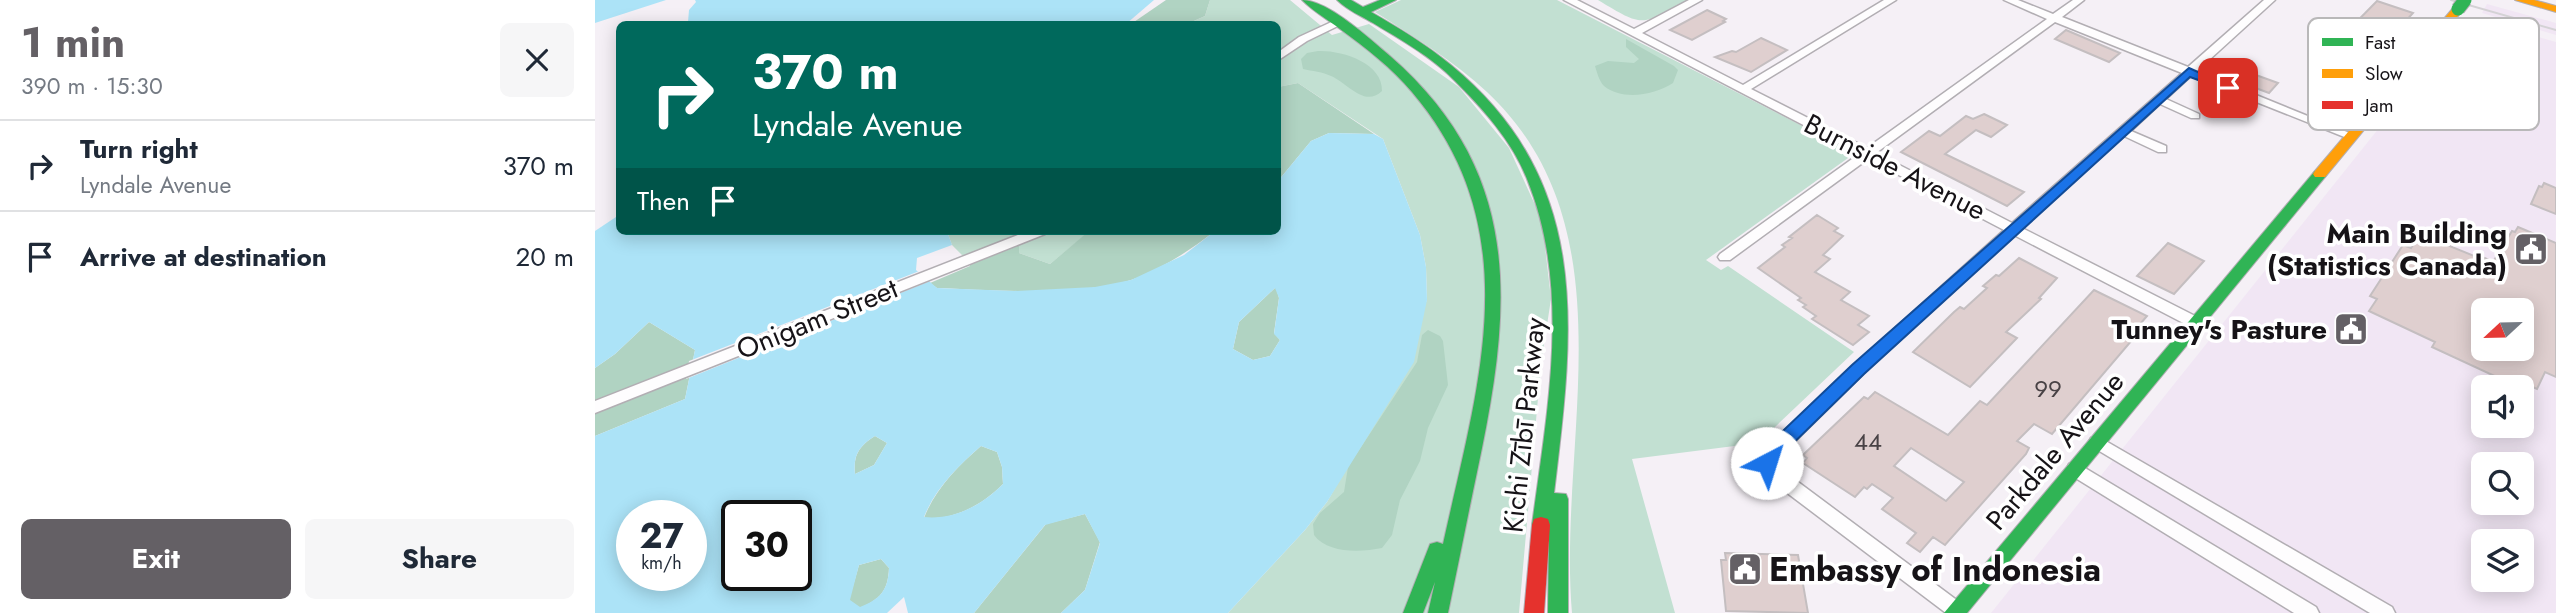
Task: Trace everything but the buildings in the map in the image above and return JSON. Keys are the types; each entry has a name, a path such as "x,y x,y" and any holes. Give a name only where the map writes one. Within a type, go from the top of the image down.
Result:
{"main road":[{"name":"Kichi Zībī Parkway","path":"1308,0 1387,60 1418,90 1442,121 1471,175 1488,231 1495,273 1496,310 1485,395 1438,613"},
{"name":"Kichi Zībī Parkway","path":"1343,0 1469,86 1498,117 1533,170 1552,221 1563,296 1561,378 1539,537 1534,613"},
{"path":"1338,22 1390,0"},
{"path":"2521,0 2556,9"},
{"name":"Parkdale Avenue","path":"1955,612 2356,130"},
{"path":"1557,613 1561,378"},
{"path":"1413,613 1430,570 1485,395"}],"street":[{"name":"Burnside Avenue","path":"1569,0 2196,323"},
{"name":"Burnside Avenue","path":"1582,0 1593,11"},
{"path":"1635,33 1697,0"},
{"path":"1744,89 1891,0"},
{"path":"2009,0 2308,119"},
{"path":"1725,257 2079,0"},
{"path":"1955,612 1776,475 1767,463 1773,452 2013,229 2270,0"},
{"path":"1281,55 1303,39 1338,22"},
{"path":"2157,99 2195,116"},
{"path":"2336,130 2351,136"},
{"path":"2122,131 2162,149"},
{"name":"Onigam Street","path":"595,407 1029,235"},
{"path":"2097,442 2386,613"},
{"path":"2075,469 2310,613"}],"shaded area":[{"path":"2487,4 2538,18 2499,18 2482,13"},
{"path":"2539,18 2556,23 2556,35 2539,30"},
{"name":"Tunney's Pasture","path":"2539,37 2556,42 2556,613 1991,613 2378,130 2539,130"}],"green space":[{"path":"1166,0 1210,0 1205,16 1194,21 1135,21"},
{"path":"1210,0 1290,0 1332,35 1369,24 1459,87 1509,148 1542,220 1551,299 1541,364 1519,613 1228,613 1305,530 1327,502 1346,469 1427,300 1426,267 1420,235 1383,139 1298,83 1281,86 1281,21 1194,21 1205,16"},
{"path":"1401,0 1557,0 1855,153 1706,260 1721,270 1728,266 1854,352 1758,443 1632,459 1675,613 1572,613 1570,547 1579,339 1574,271 1560,207 1532,147 1487,92 1419,40 1375,12"},
{"path":"1598,0 1689,0 1661,15 1643,20 1626,16"},
{"path":"1626,39 1674,66 1678,70 1673,83 1657,91 1639,95 1620,94 1604,86 1595,66 1608,61 1634,63 1639,59 1626,47"},
{"path":"1318,51 1349,56 1369,66 1381,81 1382,91 1375,96 1362,96 1331,76 1303,69 1301,59 1307,53"},
{"path":"1298,83 1374,134 1329,133 1311,141 1281,177 1281,86"},
{"path":"948,235 1085,235 1050,264 1019,253 1019,246 970,263 952,245"},
{"path":"1084,235 1209,235 1164,265 1142,276 1110,285 1061,291 1009,291 937,288 930,283 970,266 970,263 1019,245 1019,253 1050,264"},
{"path":"1276,287 1279,298 1274,333 1280,340 1270,356 1253,360 1233,349 1239,322"},
{"path":"649,322 695,350 685,399 595,436 595,368 615,354"},
{"path":"1428,330 1440,336 1443,341 1448,385 1428,428 1420,461 1400,500 1392,535 1382,548 1355,551 1328,546 1314,535 1313,524 1320,513 1344,492 1348,467 1417,362 1422,335"},
{"path":"875,436 887,443 874,465 855,474 858,452"},
{"path":"981,446 997,452 1002,467 1003,484 967,510 957,514 924,518 934,497 948,479"},
{"path":"1085,514 1100,542 1085,590 1061,613 974,613 1046,524"},
{"path":"881,559 889,568 885,588 873,601 860,608 849,600 859,565"}],"water":[{"path":"595,0 666,0 595,23"},
{"path":"695,0 1154,0 1130,21 688,21 689,10"},
{"path":"1329,133 1374,134 1383,139 1420,235 1426,267 1427,300 1414,362 1327,502 1305,530 1228,613 1061,613 1085,590 1100,543 1085,514 1045,525 974,613 908,613 904,597 887,613 595,613 595,436 685,399 695,350 649,322 615,354 595,368 595,231 616,217 616,235 948,235 952,245 917,258 916,270 937,288 1014,291 1095,287 1131,280 1184,255 1210,235 1281,235 1281,177 1311,141","holes":["1275,288 1279,298 1274,334 1280,340 1270,356 1253,360 1233,349 1239,322","875,436 887,443 874,465 855,474 856,456 865,443","981,446 997,452 1002,467 1003,484 967,510 946,516 924,517 948,478","881,559 889,568 885,588 873,601 860,607 850,600 859,565"]}],"pier":[{"path":"922,270 933,280 686,379 689,361"}],"tram line":[{"path":"2451,0 2514,18"},
{"path":"2539,25 2556,30"}],"traffic: fast":[{"path":"1308,0 1380,54 1418,91 1451,136 1474,181 1488,227 1494,274 1494,321 1489,370 1438,613"},
{"path":"1343,0 1417,45 1458,77 1503,125 1534,177 1552,230 1560,286 1561,344 1541,525"},
{"path":"1362,12 1390,0"},
{"path":"2458,9 2465,0"},
{"path":"1954,613 2320,174"},
{"path":"1558,613 1559,499"},
{"path":"1413,613 1437,550"}],"traffic: slow":[{"path":"2521,0 2556,9"},
{"path":"2450,18 2458,9"},
{"path":"2320,174 2357,130"}],"traffic: jam":[{"path":"1534,613 1541,525"}],"place":[{"name":"Main Building (Statistics Canada)","path":"2531,249"},
{"name":"Tunney's Pasture","path":"2351,329"},
{"name":"Embassy of Indonesia","path":"1745,569"}],"route":[{"path":"1767,463 1768,457 1858,370 2189,72 2228,88"}]}
